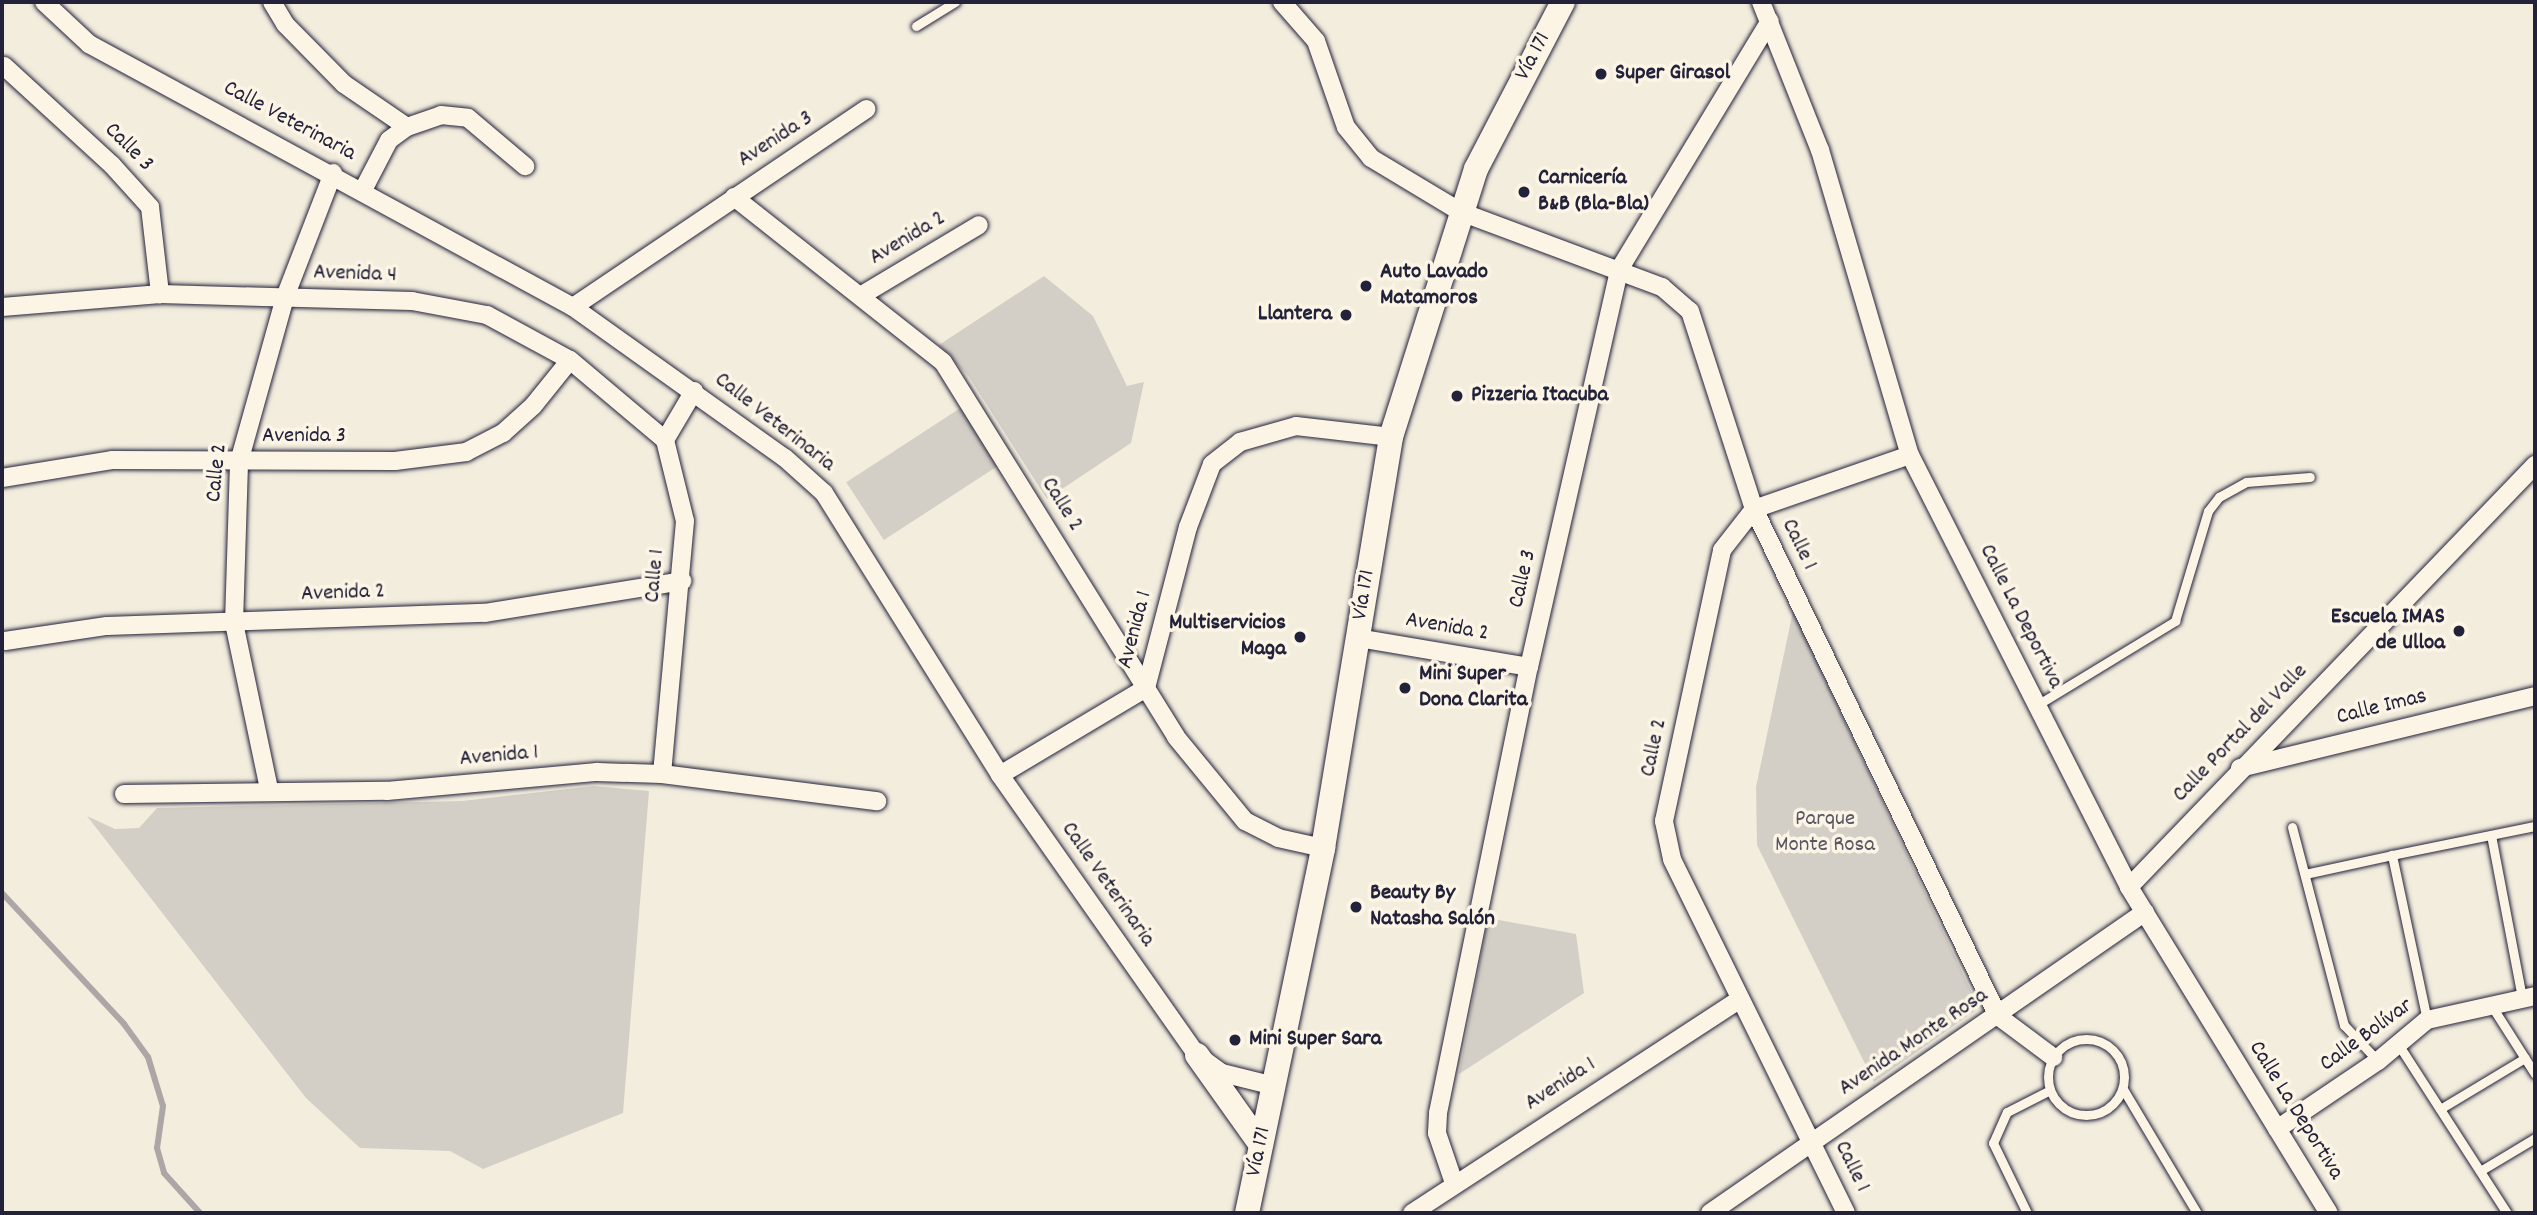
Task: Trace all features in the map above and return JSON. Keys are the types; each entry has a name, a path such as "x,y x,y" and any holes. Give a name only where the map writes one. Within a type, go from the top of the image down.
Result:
{"main road":[{"name":"Vía 171","path":"1247,1213 1323,848 1391,437 1476,169 1563,2"},
{"path":"1197,1055 1261,1145"}],"street":[{"name":"Calle Veterinaria","path":"44,2 89,44 333,173 573,307 785,458 824,493 1000,775 1197,1055 1222,1073 1274,1086"},
{"path":"272,2 285,24 344,84 407,127"},
{"name":"Calle 1","path":"1282,2 1316,41 1346,127 1371,158 1461,212 1662,287 1690,311 1754,509 1998,1016"},
{"name":"Calle La Deportiva","path":"1761,2 1820,150 1910,455 2129,887 2329,1213"},
{"name":"Calle 3","path":"1454,1183 1437,1133 1438,1113 1529,667 1619,270 1770,21"},
{"name":"Calle 3","path":"4,66 112,164 150,207 160,294"},
{"name":"Avenida 3","path":"573,307 867,109"},
{"path":"363,190 389,140 407,127 441,115 468,118 525,166"},
{"name":"Calle 2","path":"269,789 234,623 239,462 285,297 333,173"},
{"name":"Calle 2","path":"734,197 862,295 943,362 1175,737 1245,821 1278,838 1323,848"},
{"name":"Avenida 2","path":"862,295 979,225"},
{"name":"Avenida 4","path":"2,307 160,294 412,301 487,316 570,360 665,440"},
{"name":"Avenida 3","path":"2,478 112,460 395,461 466,452 503,433 533,406 570,360"},
{"path":"665,440 694,391"},
{"name":"Avenida 1","path":"1000,775 1146,688 1188,527 1212,464 1240,442 1296,426 1391,437"},
{"name":"Calle 1","path":"662,774 682,581 685,521 665,440"},
{"path":"1754,509 1910,455"},
{"name":"Calle Portal del Valle","path":"2129,887 2240,768 2535,466"},
{"name":"Calle 2","path":"1754,509 1722,550 1664,821 1672,859 1739,1000 1812,1142"},
{"name":"Avenida 2","path":"5,640 107,626 485,612 682,581"},
{"name":"Avenida 2","path":"1357,638 1529,667"},
{"name":"Calle Imas","path":"2240,768 2535,696"},
{"name":"Avenida 1","path":"124,794 269,789 387,791 597,772 662,774 877,801"},
{"name":"Avenida Monte Rosa","path":"1710,1213 2145,912"},
{"name":"Calle Bolívar","path":"2277,1129 2378,1061 2427,1020 2529,997"},
{"name":"Avenida 1","path":"1412,1213 1454,1183 1739,1000"},
{"path":"1998,1016 2053,1057"},
{"name":"Calle 1","path":"1812,1142 1846,1213"}],"lane":[{"path":"916,26 955,2"},
{"path":"2037,705 2175,621 2208,511 2219,497 2246,482 2310,477"},
{"path":"2305,874 2535,826"},
{"path":"2292,827 2344,1025 2378,1061"},
{"path":"2490,835 2529,997"},
{"path":"2392,855 2427,1020"},
{"path":"2491,1005 2535,1072"},
{"path":"2123,1089 2106,1109 2094,1114 2068,1110 2050,1090 2048,1070 2053,1057 2065,1044 2083,1038 2107,1044 2123,1065 2123,1089 2197,1213"},
{"path":"2398,1044 2507,1213"},
{"path":"2440,1109 2525,1058"},
{"path":"2027,1213 1993,1143 2007,1112 2050,1090"},
{"path":"2480,1171 2535,1138"}],"green space":[{"path":"1044,276 1093,316 1127,386 1144,382 1131,443 1047,499 969,377 939,345"},
{"path":"962,407 1000,465 884,540 846,482"},
{"name":"Parque Monte Rosa","path":"1793,611 1979,1008 1874,1082 1757,845 1756,787"},
{"path":"594,786 649,791 623,1113 483,1169 450,1151 360,1148 306,1098 87,816 115,829 139,828 157,808 462,801"},
{"path":"1488,918 1576,934 1584,993 1459,1074"}],"waterway":[{"path":"2,893 124,1024 148,1057 163,1106 157,1148 164,1173 200,1213"}],"place":[{"name":"Super Girasol","path":"1601,74"},
{"name":"Carnicería B&B (Bla-Bla)","path":"1524,192"},
{"name":"Auto Lavado Matamoros","path":"1366,286"},
{"name":"Llantera","path":"1346,315"},
{"name":"Pizzeria Itacuba","path":"1457,396"},
{"name":"Escuela IMAS de Ulloa","path":"2459,631"},
{"name":"Multiservicios Maga","path":"1300,637"},
{"name":"Mini Super Dona Clarita","path":"1405,688"},
{"name":"Beauty By Natasha Salón","path":"1356,907"},
{"name":"Mini Super Sara","path":"1235,1040"}]}
